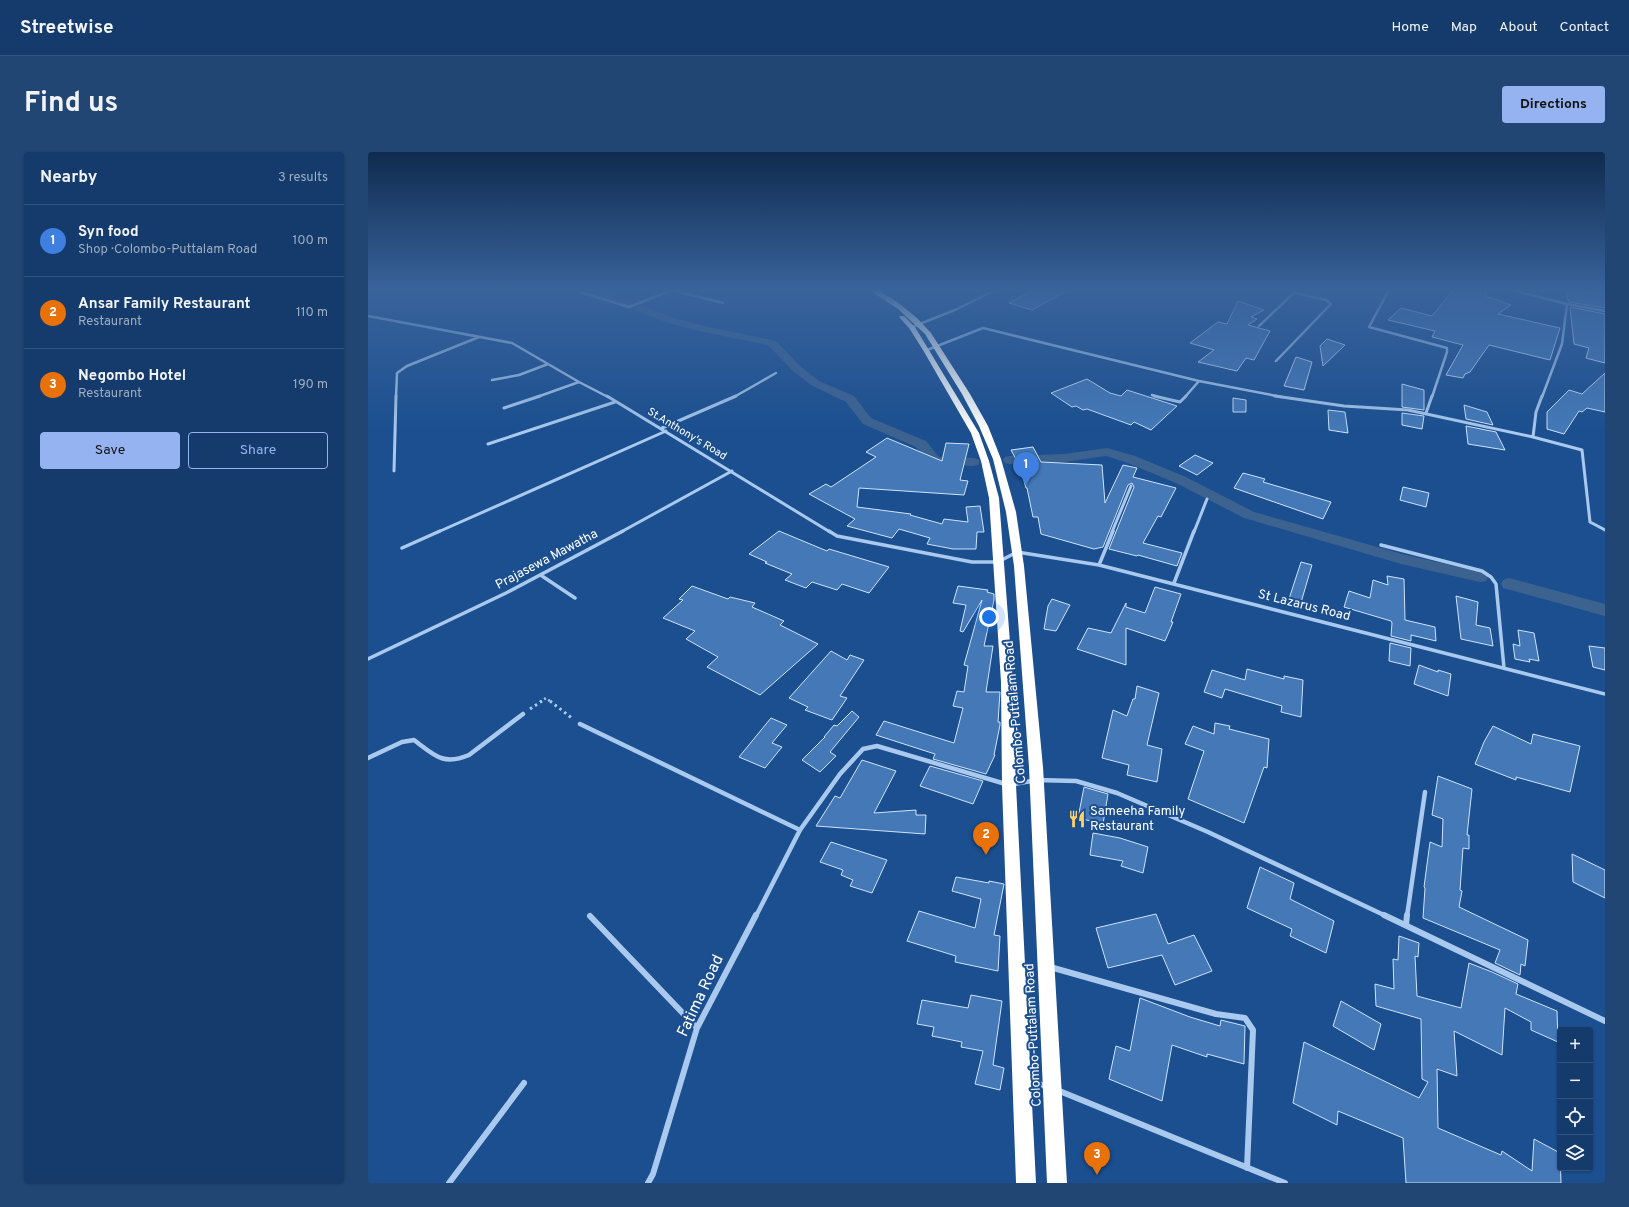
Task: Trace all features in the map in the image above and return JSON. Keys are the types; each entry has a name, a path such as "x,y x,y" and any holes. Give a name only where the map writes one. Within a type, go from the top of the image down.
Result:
{"highway":[{"name":"Colombo-Puttalam Road","path":"923,336 973,406 986,432 997,458 1007,498 1017,552 1037,780 1050,1087 1057,1183"},
{"name":"Colombo-Puttalam Road","path":"931,348 981,448 994,498 1007,682 1009,786 1026,1183"}],"street":[{"path":"394,471 397,373 406,366 479,336"},
{"name":"St.Anthony's Road","path":"480,336 512,343 662,428 836,536 972,562 998,562"},
{"path":"931,348 962,336"},
{"path":"1016,336 1199,381 1252,392 1344,406 1408,410 1426,413 1533,437 1582,450 1590,522 1605,530"},
{"path":"1276,361 1300,336"},
{"path":"1403,336 1447,348 1447,352 1426,413"},
{"path":"1533,437 1536,412 1562,344 1563,336"},
{"path":"492,380 519,375 548,364"},
{"path":"662,428 737,395 776,373"},
{"path":"1152,395 1180,402 1199,381"},
{"path":"504,408 579,382"},
{"path":"488,444 615,402"},
{"path":"402,548 666,431"},
{"name":"Prajasewa Mawatha","path":"368,660 433,631 542,576 732,471"},
{"path":"1099,565 1131,486"},
{"path":"1174,583 1207,499"},
{"path":"1381,545 1482,571 1491,577 1496,584 1504,668"},
{"path":"998,562 1017,552"},
{"name":"St Lazarus Road","path":"1017,552 1099,565 1174,583 1605,694"},
{"path":"542,576 575,598"},
{"path":"368,758 402,742 414,740 439,758 452,762 469,755 523,714"},
{"path":"580,724 800,830"},
{"name":"Fatima Road","path":"648,1183 653,1174 697,1028 800,830 840,774 863,749 877,746 1009,786"},
{"path":"1009,786 1037,780 1076,781 1117,793 1208,832 1605,1021"},
{"path":"1406,925 1425,792"},
{"path":"590,916 697,1028"},
{"path":"1046,965 1216,1014 1244,1018 1252,1030 1253,1048 1247,1168"},
{"path":"1022,1081 1050,1087 1285,1183"},
{"path":"449,1183 524,1083"}],"path":[{"path":"523,714 546,698 580,724"}],"building":[{"path":"1199,336 1267,336 1254,360 1246,358 1237,371 1198,362 1214,350 1190,343"},
{"path":"1557,336 1550,360 1489,345 1470,372 1465,374 1463,378 1446,375 1463,345 1432,337"},
{"path":"1573,336 1605,336 1605,363 1586,358 1589,348 1574,344"},
{"path":"1327,339 1345,345 1323,366 1320,346"},
{"path":"1296,357 1312,362 1304,390 1284,386"},
{"path":"1605,373 1605,412 1587,408 1582,412 1579,411 1564,434 1547,429 1547,412 1569,390 1582,394"},
{"path":"1087,379 1110,393 1121,396 1127,390 1177,406 1151,430 1134,422 1131,425 1087,409 1083,410 1076,406 1072,407 1051,393"},
{"path":"1402,384 1424,390 1424,410 1402,407"},
{"path":"1233,398 1246,400 1246,412 1233,412"},
{"path":"1464,405 1487,412 1493,425 1466,419"},
{"path":"1328,410 1345,412 1348,433 1329,430"},
{"path":"1402,413 1424,416 1422,429 1402,425"},
{"path":"1466,426 1496,432 1505,450 1468,444"},
{"path":"887,438 942,461 946,443 969,444 960,480 968,481 964,495 859,488 857,507 911,514 910,515 942,524 944,519 968,522 966,507 980,506 984,532 977,532 976,549 953,549 927,544 930,538 899,529 892,538 847,526 855,519 809,494 826,484 831,487 876,457 866,452"},
{"path":"1033,447 1041,462 1102,465 1105,503 1123,465 1137,468 1133,477 1176,488 1161,517 1158,516 1143,543 1182,553 1177,566 1138,555 1109,549 1134,487 1132,483 1128,485 1103,547 1094,549 1041,534 1038,517 1033,517 1027,488 1022,474 1020,474 1020,467 1011,450"},
{"path":"1195,455 1213,463 1197,475 1179,466"},
{"path":"1243,473 1265,479 1263,482 1331,502 1323,519 1234,488"},
{"path":"1403,487 1429,493 1426,507 1400,500"},
{"path":"779,531 827,551 829,549 889,567 869,593 842,584 837,590 812,582 806,588 785,580 792,574 765,563 767,562 749,554"},
{"path":"1301,562 1312,565 1300,606 1288,602"},
{"path":"1387,576 1404,579 1405,620 1435,627 1436,641 1411,635 1411,641 1391,636 1391,621 1344,607 1349,591 1370,598 1373,580 1388,585"},
{"path":"692,586 728,599 730,597 755,603 752,607 784,621 780,625 818,644 760,695 707,667 718,657 686,639 695,631 663,618 683,600 679,599"},
{"path":"958,586 988,590 987,592 994,594 984,646 993,646 986,692 1000,692 998,722 1000,722 1000,725 995,755 986,774 933,759 935,754 876,735 884,721 954,743 963,708 953,706 957,691 964,692 968,666 964,665 982,600 963,632 960,631 966,605 953,603"},
{"path":"1155,587 1181,594 1171,622 1173,622 1165,641 1126,628 1126,665 1077,649 1088,628 1111,633 1126,603 1126,607 1145,613"},
{"path":"1456,596 1478,602 1476,625 1490,628 1493,646 1461,639"},
{"path":"1052,599 1070,605 1056,631 1044,629 1048,606"},
{"path":"1518,630 1534,633 1539,661 1529,659 1530,662 1515,659 1513,644 1520,646"},
{"path":"1390,643 1411,648 1410,666 1389,661"},
{"path":"1589,646 1605,648 1605,670 1593,667"},
{"path":"831,651 847,660 850,655 864,660 840,696 847,698 832,720 805,710 808,707 789,698"},
{"path":"1419,665 1438,672 1438,670 1451,674 1448,696 1414,684"},
{"path":"1247,669 1284,679 1284,676 1303,680 1301,717 1281,712 1282,706 1225,689 1222,698 1204,692 1212,670 1245,680"},
{"path":"1137,686 1159,693 1147,745 1162,749 1157,782 1127,775 1129,765 1102,758 1113,710 1127,716 1133,699 1135,699"},
{"path":"852,711 859,717 830,752 836,756 820,772 802,760 825,737 834,725 837,726"},
{"path":"771,718 787,725 772,743 782,747 765,768 739,757"},
{"path":"1215,723 1230,726 1229,729 1269,739 1267,768 1264,767 1244,823 1188,799 1204,751 1185,744 1193,726 1214,734"},
{"path":"1493,726 1531,744 1533,734 1580,746 1570,792 1516,777 1516,780 1475,764 1484,742"},
{"path":"862,760 896,771 874,813 916,810 916,815 926,815 925,834 816,826 835,796 840,798"},
{"path":"930,766 983,781 973,804 920,786"},
{"path":"1438,776 1472,789 1467,835 1469,835 1469,849 1463,848 1460,890 1462,891 1459,907 1528,940 1525,966 1521,964 1520,975 1495,963 1500,950 1423,918 1424,887 1430,842 1442,847 1443,819 1432,815"},
{"path":"1084,787 1108,794 1103,824 1078,818"},
{"path":"1093,833 1120,838 1148,847 1143,873 1121,866 1123,861 1090,855"},
{"path":"831,842 887,860 872,893 850,886 853,880 841,875 843,870 820,862"},
{"path":"1572,854 1605,870 1605,898 1573,882"},
{"path":"1260,867 1294,883 1290,899 1334,921 1326,953 1290,936 1292,929 1247,908"},
{"path":"956,877 1004,884 994,935 1000,936 998,971 955,962 956,956 907,941 919,911 975,928 981,899 952,891"},
{"path":"1156,914 1168,944 1194,935 1212,971 1175,985 1162,955 1108,968 1096,928"},
{"path":"1399,936 1419,943 1418,957 1415,956 1417,996 1461,1008 1469,963 1518,984 1516,994 1557,1011 1557,1042 1531,1030 1531,1022 1505,1008 1502,1055 1454,1031 1457,1076 1437,1069 1438,1128 1501,1155 1502,1151 1532,1171 1534,1139 1557,1151 1557,1171 1561,1171 1561,1183 1406,1183 1403,1138 1338,1111 1337,1125 1293,1103 1304,1042 1419,1098 1428,1082 1422,1079 1421,1019 1376,1006 1375,984 1394,989 1393,959 1398,960"},
{"path":"971,995 1002,1001 993,1065 1004,1068 1000,1090 975,1084 983,1051 961,1047 962,1042 932,1036 934,1027 917,1024 922,1000 968,1008"},
{"path":"1140,998 1190,1017 1220,1026 1221,1020 1245,1026 1244,1064 1207,1054 1207,1057 1172,1045 1162,1101 1109,1079 1116,1046 1130,1051"},
{"path":"1341,1001 1381,1024 1374,1050 1333,1026"}],"waterway":[{"path":"738,336 772,343 797,369 815,383 850,399 867,421 921,444 935,461 973,462"},
{"path":"1010,460 1064,458 1107,452 1130,459 1181,480 1249,515 1401,559 1480,577"},
{"path":"1509,584 1605,610"}],"place":[{"name":"Syn food","path":"1026,485"},
{"name":"Sameeha Family Restaurant","path":"1077,819"},
{"name":"Ansar Family Restaurant","path":"986,855"},
{"name":"Negombo Hotel","path":"1097,1175"}]}
